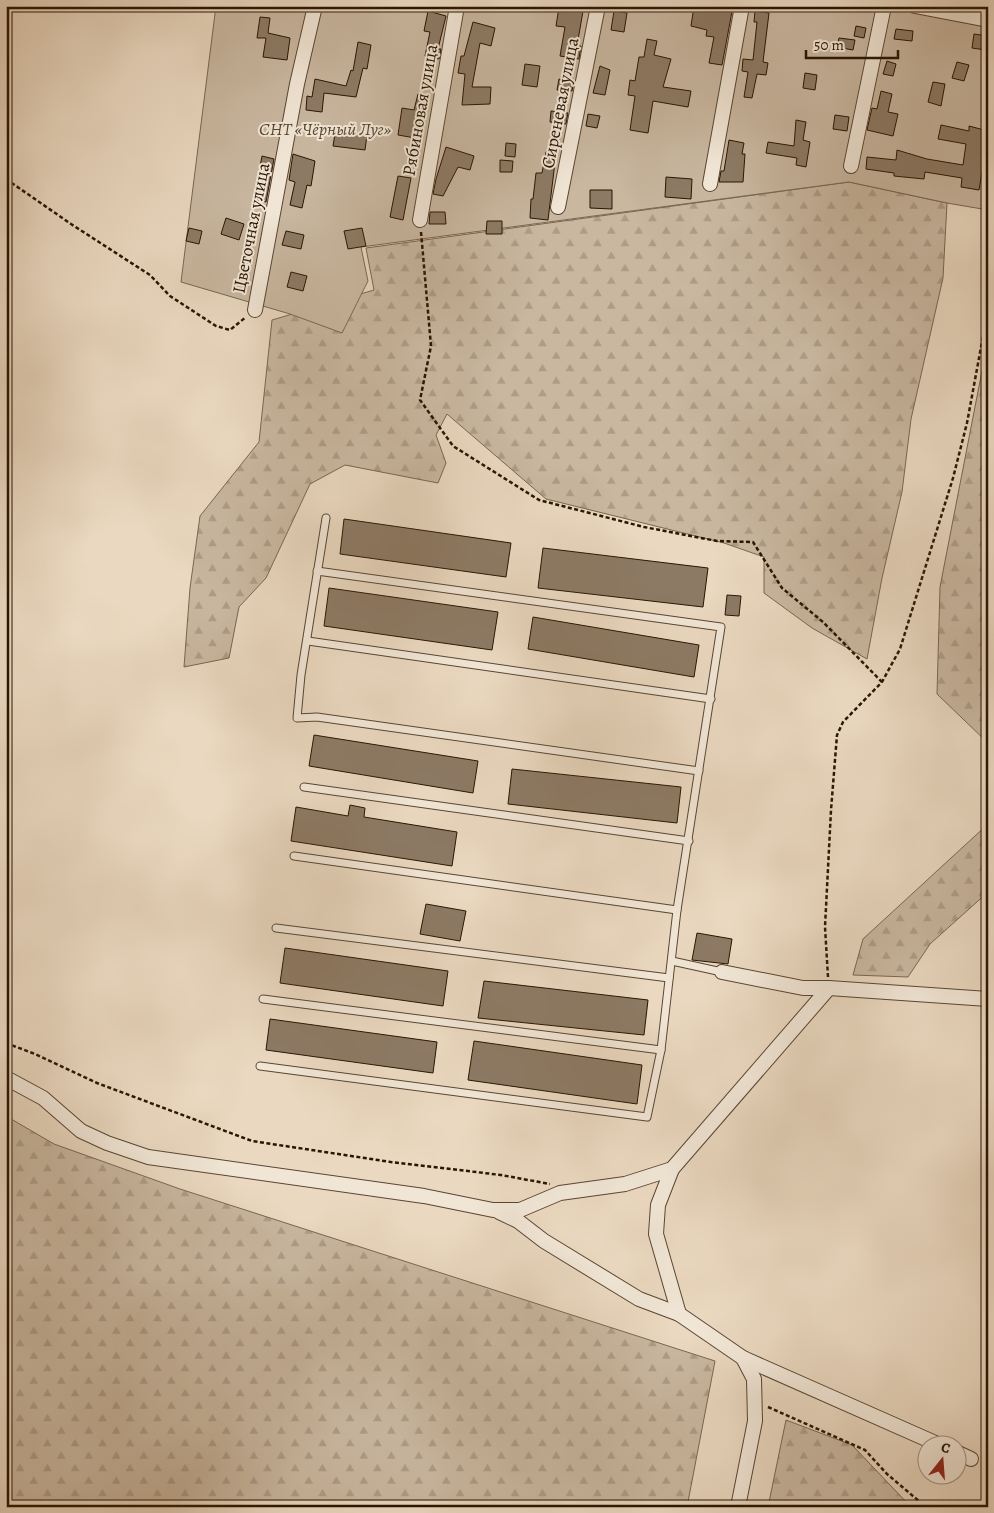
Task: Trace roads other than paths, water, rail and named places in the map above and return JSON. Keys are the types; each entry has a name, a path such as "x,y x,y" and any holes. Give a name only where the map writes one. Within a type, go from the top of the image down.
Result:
{"street":[{"name":"Цветочная улица","path":"255,310 297,84 315,6"},
{"name":"Рябиновая улица","path":"420,220 457,6"},
{"name":"Сиреневая улица","path":"558,207 598,6"},
{"path":"710,184 742,6"},
{"path":"852,166 884,6"},
{"path":"915,6 988,20"},
{"path":"722,972 803,988 829,988 988,999"},
{"path":"678,1314 656,1234 658,1205 672,1168 829,988"},
{"path":"6,1078 43,1098 81,1131 107,1143 148,1157 424,1196 494,1210 520,1210 560,1193 625,1184 672,1168"},
{"path":"494,1210 518,1221 544,1240 638,1299 678,1314 743,1358 919,1436"},
{"path":"738,1507 755,1421 754,1379 743,1358"},
{"path":"966,1457 971,1459"}],"lane":[{"path":"326,518 308,641 301,675 297,718 317,717 699,771"},
{"path":"260,1066 647,1116 661,1050 677,910 721,627 318,571"},
{"path":"308,641 711,699"},
{"path":"304,787 689,841"},
{"path":"294,856 677,910"},
{"path":"276,928 668,978"},
{"path":"672,961 722,972"},
{"path":"263,999 661,1050"}],"park label":[{"name":"СНТ «Чёрный Луг»","path":"325,129"}]}
